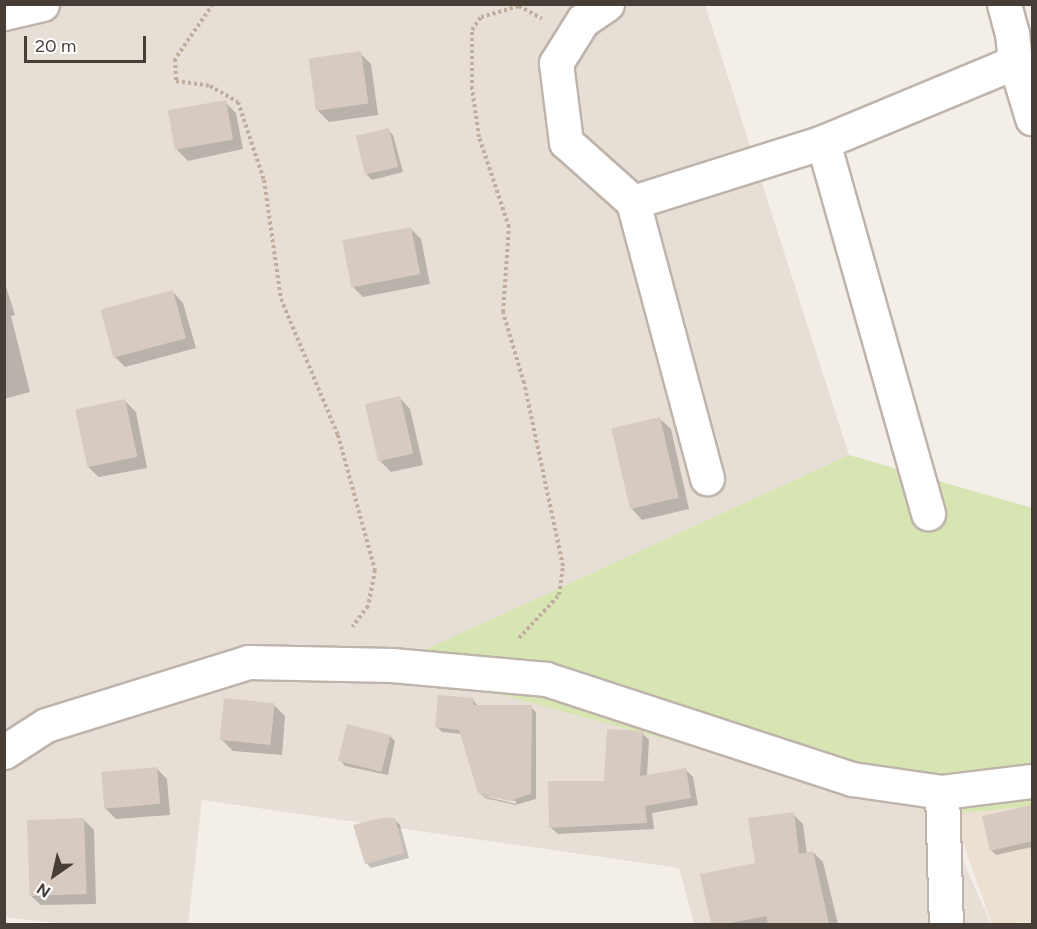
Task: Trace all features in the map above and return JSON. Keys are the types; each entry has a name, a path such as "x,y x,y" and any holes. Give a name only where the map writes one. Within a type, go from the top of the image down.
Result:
{"street":[{"path":"4,13 42,4"},
{"path":"607,4 583,20 556,63 566,142 633,202 707,478"},
{"path":"1004,4 1012,33 1015,62 1032,118"},
{"path":"633,202 823,142 1015,62"},
{"path":"823,142 928,513"},
{"path":"4,753 46,724 248,662 392,665 546,679 852,779 942,792 1032,781"},
{"path":"942,792 946,924"}],"path":[{"path":"213,4 175,59 176,81 210,86 238,102 264,180 281,298 338,435 375,570 368,606 325,664"},
{"path":"486,674 559,594 563,566 525,383 503,312 509,226 479,137 472,89 472,30 481,17 519,6 573,36"}],"shaded area":[{"path":"5,5 705,5 849,455 404,660 943,815 991,924 694,924 679,868 202,800 188,924 64,924 5,917"},
{"path":"1032,802 1032,922 992,924 952,812"}],"green space":[{"path":"849,455 1032,508 1032,806 943,815 392,665"}],"building":[{"path":"361,51 368,103 316,111 309,58"},
{"path":"226,100 233,139 175,150 168,110"},
{"path":"389,128 398,167 365,175 356,136"},
{"path":"411,227 420,274 351,287 342,240"},
{"path":"173,290 186,338 113,358 101,309"},
{"path":"400,396 413,453 378,462 365,404"},
{"path":"125,399 137,457 87,467 75,410"},
{"path":"660,417 679,498 630,509 611,428"},
{"path":"438,695 474,698 473,705 532,705 531,794 509,801 478,793 459,730 435,727"},
{"path":"224,698 275,703 270,745 220,740"},
{"path":"347,724 391,735 381,772 338,761"},
{"path":"607,729 643,731 640,776 686,768 691,798 645,806 647,823 549,828 548,781 604,781"},
{"path":"157,767 160,804 104,809 101,772"},
{"path":"1032,805 1032,841 990,851 982,816"},
{"path":"794,812 799,854 813,851 829,924 768,924 766,916 725,924 711,924 700,874 755,863 748,818"},
{"path":"84,818 87,894 30,896 27,820"},
{"path":"381,818 395,818 404,853 365,864 353,825"}]}
